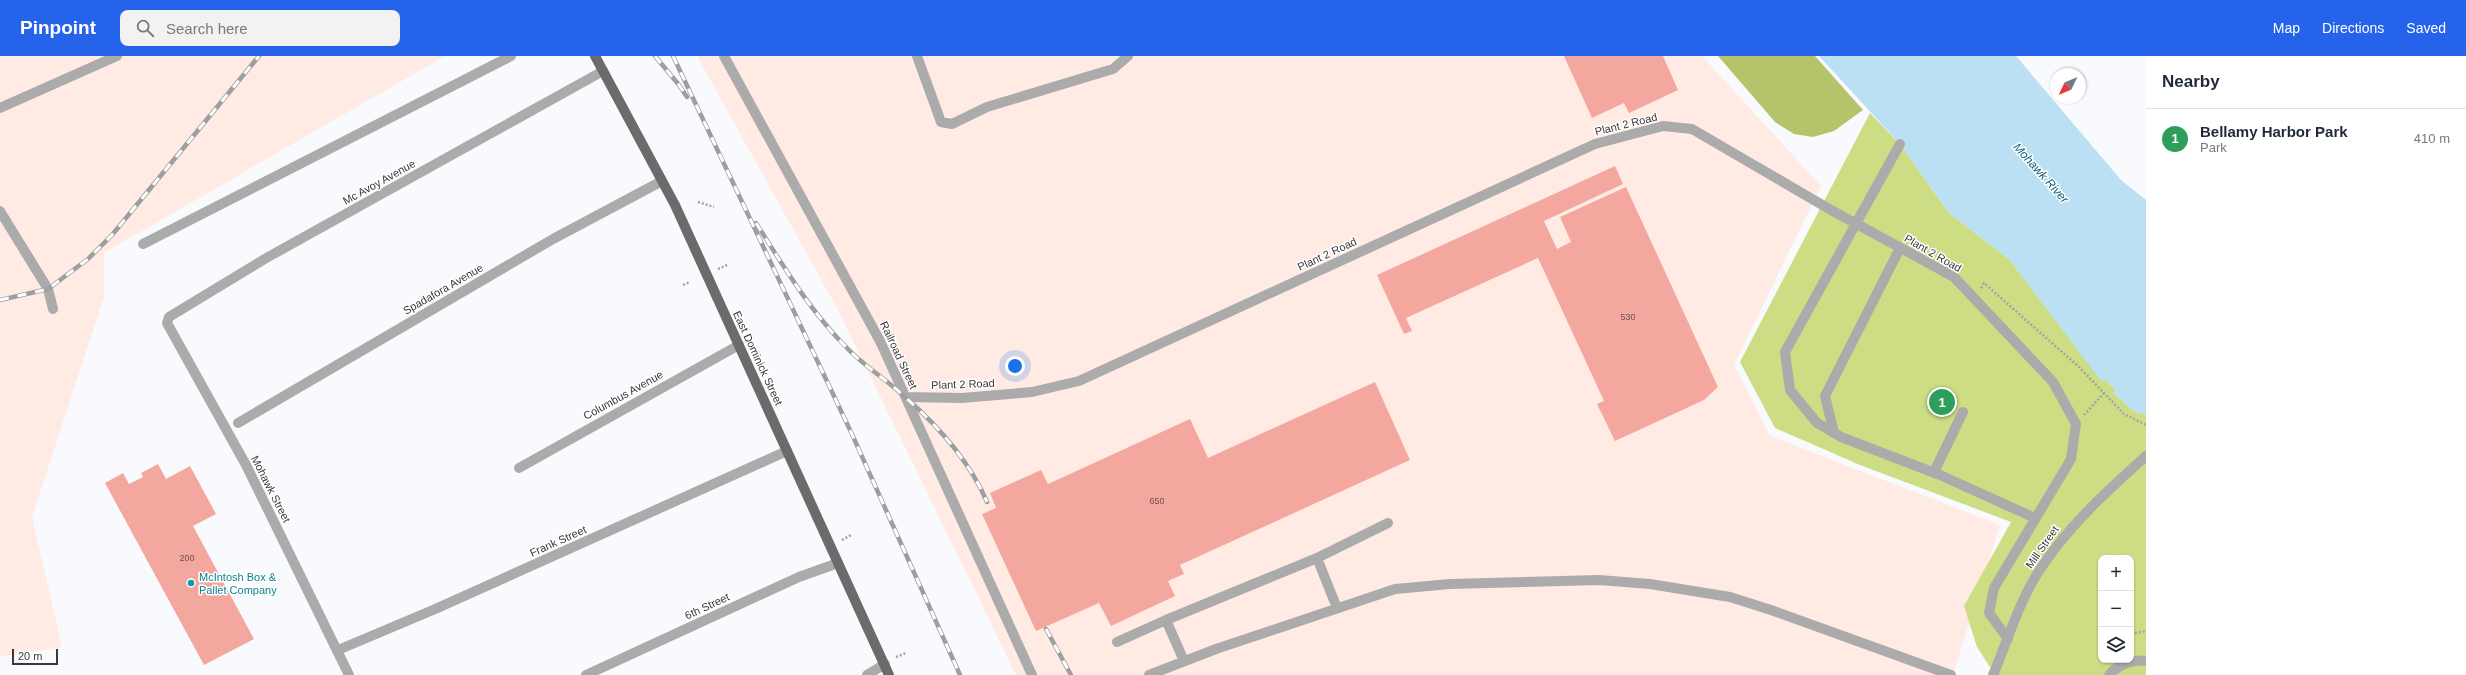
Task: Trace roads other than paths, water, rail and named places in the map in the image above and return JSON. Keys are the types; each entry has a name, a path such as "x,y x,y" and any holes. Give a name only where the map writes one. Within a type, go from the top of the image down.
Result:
{"main road":[{"name":"East Dominick Street","path":"594,56 662,181 890,675"}],"street":[{"path":"0,108 117,56"},
{"path":"143,244 511,56"},
{"name":"Railroad Street","path":"724,56 880,341 1032,675"},
{"path":"917,56 941,122 945,124 952,124 987,107 1113,69 1128,56"},
{"name":"Mc Avoy Avenue","path":"169,317 268,257 603,71"},
{"name":"Plant 2 Road","path":"906,397 962,398 1032,392 1080,381 1595,144 1663,126 1692,128 1857,224 1954,277 2053,382 2076,424 2071,459 2035,518"},
{"path":"1900,144 1785,352 1790,390 1817,423 1834,434 1934,472 2035,518 1994,588 1989,613 2008,638"},
{"name":"Spadafora Avenue","path":"238,423 546,243 662,181"},
{"path":"0,211 48,288 53,309"},
{"path":"1834,434 1825,396 1900,248"},
{"name":"Mohawk Street","path":"169,317 167,323 246,465 349,675"},
{"name":"Columbus Avenue","path":"519,468 739,345"},
{"path":"1934,472 1963,412"},
{"name":"Frank Street","path":"338,650 433,610 787,451"},
{"name":"Mill Street","path":"1993,675 2036,575 2066,534 2108,491 2146,456"},
{"path":"1118,642 1166,620 1317,558 1388,523"},
{"path":"1317,558 1336,608"},
{"name":"6th Street","path":"586,675 799,577 838,563"},
{"path":"1149,675 1184,661 1395,589 1450,584 1599,580 1650,584 1730,597 1951,675"},
{"path":"1166,620 1184,661"},
{"path":"2109,675 2115,668 2139,660 2146,661"},
{"path":"867,675 885,664"}],"water":[{"name":"Mohawk River","path":"1819,56 2016,56 2050,96 2050,104 2057,104 2121,180 2146,200 2146,414 2133,411 2113,393 2116,390 2105,379 2102,382 2009,259 1949,213 1900,144"}],"railway":[{"path":"0,300 48,289 88,259 112,235 259,56"},
{"path":"655,56 687,97"},
{"path":"673,56 851,432 960,675"},
{"path":"756,223 798,288 821,319 854,355 898,391 941,432 972,473 987,502"},
{"path":"1046,629 1071,675"}],"place":[{"name":"Bellamy Harbor Park","path":"1942,402"},
{"name":"McIntosh Box & Pallet Company","path":"191,583"}]}
